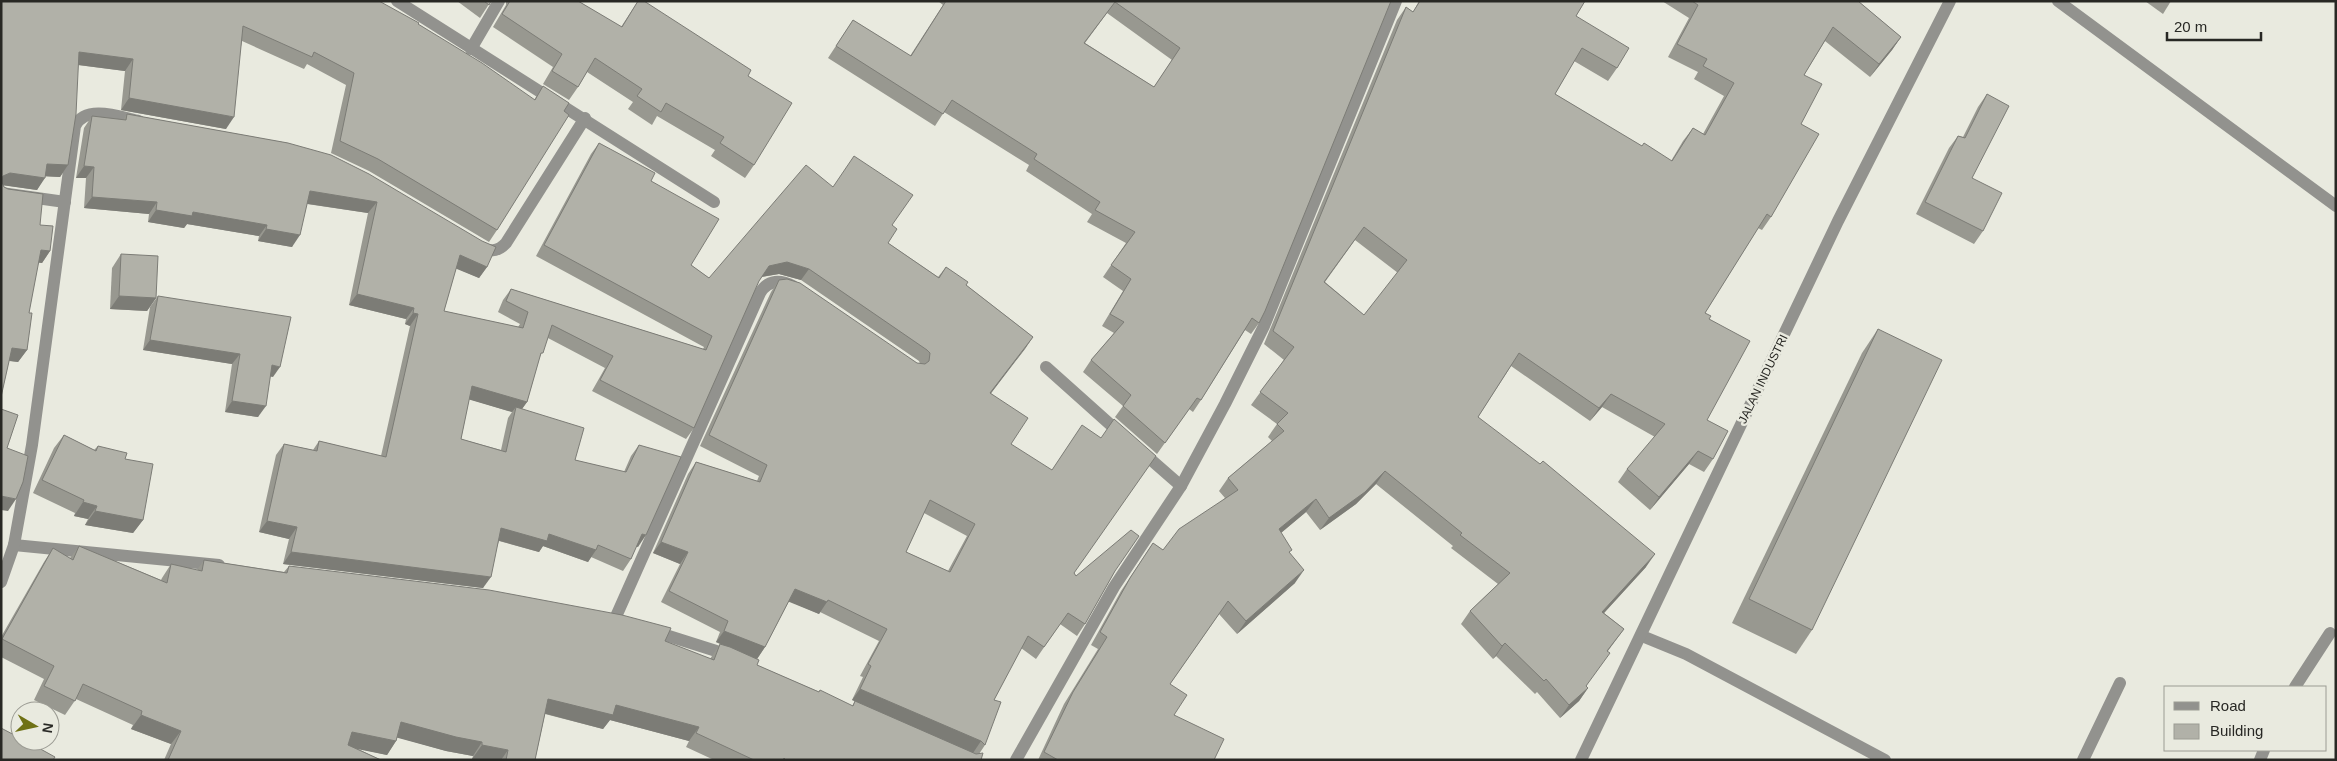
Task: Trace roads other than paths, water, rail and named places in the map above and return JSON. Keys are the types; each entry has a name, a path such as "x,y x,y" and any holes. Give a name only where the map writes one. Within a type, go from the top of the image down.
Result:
{"street":[{"path":"397,1 471,49 585,118 714,202"},
{"path":"471,49 499,1"},
{"path":"1016,760 1114,587 1180,486 1225,404 1264,326 1396,1"},
{"name":"JALAN INDUSTRI","path":"1582,760 1838,221 1950,1"},
{"path":"2058,1 2336,206"},
{"path":"1,582 14,545 32,445 74,130 80,118 90,114 150,122"},
{"path":"470,242 490,251 500,249 506,244 585,118"},
{"path":"1,193 65,202"},
{"path":"598,617 619,622 763,287 769,283 787,283 804,293"},
{"path":"1046,367 1180,486"},
{"path":"14,545 228,566"},
{"path":"642,628 746,662"},
{"path":"2296,686 2330,633"},
{"path":"1642,636 1686,654 1885,760"},
{"path":"2083,760 2120,683"}]}
